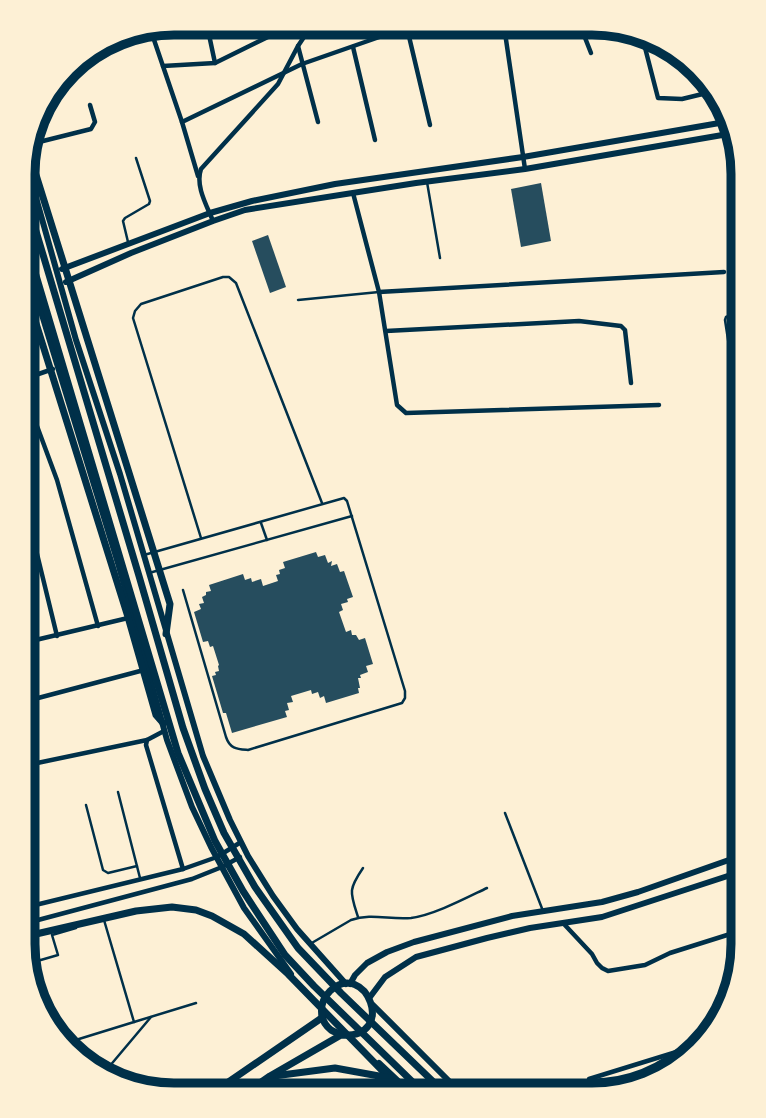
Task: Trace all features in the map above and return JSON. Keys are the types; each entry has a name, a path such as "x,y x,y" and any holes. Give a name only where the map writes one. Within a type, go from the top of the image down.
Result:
{"main road":[{"path":"35,171 170,604 166,634"},
{"path":"35,228 183,728 224,833 255,887 298,948 435,1083"},
{"path":"35,272 178,753 215,841 243,891 285,955 414,1083"},
{"path":"35,310 156,715 164,727"},
{"path":"35,934 136,911 172,907 196,910 212,916 244,934 288,974 394,1083"},
{"path":"260,1083 345,1035 358,1033 365,1028 373,1013 371,1001 364,990 348,984 334,987 326,995 323,999 322,1014 331,1030 345,1035"},
{"path":"226,1083 322,1014"},
{"path":"270,1076 335,1068 397,1080"}],"street":[{"path":"209,35 215,63"},
{"path":"163,66 215,63 272,35"},
{"path":"198,176 201,169 278,84 305,35"},
{"path":"182,122 302,64 386,35"},
{"path":"410,35 430,125"},
{"path":"505,35 525,169"},
{"path":"584,35 591,53"},
{"path":"152,37 213,221"},
{"path":"644,45 657,98 682,99 706,94"},
{"path":"298,46 318,122"},
{"path":"353,47 375,140"},
{"path":"39,142 92,129 95,122 90,105"},
{"path":"57,271 210,213 252,201 335,184 523,158 721,123"},
{"path":"60,284 131,253 245,210 525,169 725,135"},
{"path":"354,193 379,292 397,405 406,413 659,405"},
{"path":"35,194 202,756 241,842 273,896 297,929 348,984 367,963 396,949 512,916 601,902 731,859"},
{"path":"379,292 724,272"},
{"path":"35,305 59,367 164,727 192,807 244,908 322,1014"},
{"path":"386,331 579,321 621,326 625,330 631,383"},
{"path":"35,375 59,367"},
{"path":"35,421 57,480 98,626"},
{"path":"35,554 57,636"},
{"path":"35,641 128,617"},
{"path":"35,699 144,670"},
{"path":"35,763 147,740 164,727"},
{"path":"147,740 146,745 183,869"},
{"path":"35,905 183,869 217,857 241,842"},
{"path":"35,919 192,879 247,853"},
{"path":"451,1083 371,1001 385,977 416,957 530,928 602,917 731,876"},
{"path":"563,923 597,963 608,971 645,965 670,953 731,934"},
{"path":"345,1035 400,1083"},
{"path":"589,1079 681,1050"}],"lane":[{"path":"128,244 123,221 150,201 136,158"},
{"path":"427,182 440,258"},
{"path":"201,538 133,318 141,304 223,277 229,277 236,283 322,504"},
{"path":"298,300 379,292"},
{"path":"731,313 725,320 731,362"},
{"path":"143,555 344,498 352,516 405,698 402,703 248,750 233,748 228,744 183,590"},
{"path":"148,573 352,516"},
{"path":"261,522 267,540"},
{"path":"118,792 141,881"},
{"path":"86,805 103,870 108,873 137,866"},
{"path":"505,813 544,912"},
{"path":"358,917 351,890 363,868"},
{"path":"310,944 358,917 412,918 453,904 487,888"},
{"path":"36,961 58,955 52,936 103,920 134,1022"},
{"path":"74,1040 196,1003"},
{"path":"109,1067 151,1017"}],"building":[{"path":"541,183 551,241 521,247 511,189"},
{"path":"268,235 286,287 270,293 252,241"},
{"path":"316,552 318,557 325,555 328,563 332,561 331,566 337,564 340,572 344,571 353,597 341,604 343,610 339,612 346,632 351,630 352,635 356,635 359,640 365,638 373,664 366,666 368,672 358,678 359,693 326,703 324,696 320,698 318,692 312,694 311,690 291,696 293,702 287,703 289,710 285,711 287,717 232,733 212,676 219,671 219,665 213,646 210,647 208,641 203,642 194,612 201,609 199,604 204,603 202,597 211,591 209,585 243,574 245,580 251,578 252,582 261,579 263,586 278,581 276,575 280,574 279,570 285,568 283,562"}]}
